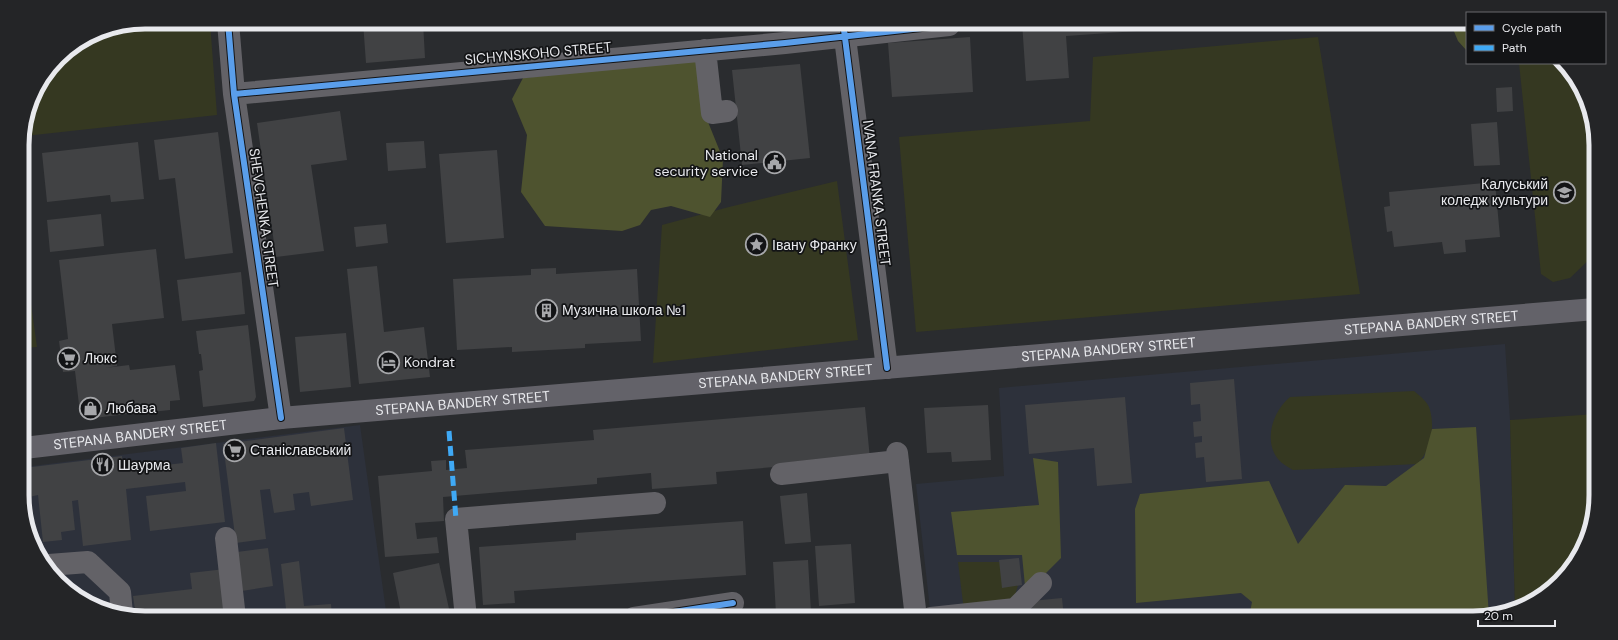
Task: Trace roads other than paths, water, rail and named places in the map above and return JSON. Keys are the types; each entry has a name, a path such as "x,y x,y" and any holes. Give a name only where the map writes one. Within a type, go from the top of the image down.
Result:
{"main road":[{"name":"STEPANA BANDERY STREET","path":"29,447 282,418 887,368 1589,306"}],"street":[{"name":"SHEVCHENKA STREET","path":"229,29 234,94 282,418"},
{"name":"SICHYNSKOHO STREET","path":"234,94 705,50 844,29"},
{"name":"IVANA FRANKA STREET","path":"844,29 887,368"},
{"path":"705,50 712,113 727,111"},
{"path":"782,474 897,457 915,611"},
{"path":"465,611 456,519 655,503"},
{"path":"226,538 234,611"},
{"path":"53,565 88,562 120,592 122,609"},
{"path":"996,611 1015,609 1041,583"},
{"path":"680,611 733,603"}],"place":[{"name":"National security service","path":"774,163"},
{"name":"Калуський коледж культури","path":"1564,192"},
{"name":"Івану Франку","path":"757,245"},
{"name":"Музична школа №1","path":"547,310"},
{"name":"Люкс","path":"69,358"},
{"name":"Kondrat","path":"389,362"},
{"name":"Любава","path":"90,408"},
{"name":"Станіславський","path":"234,450"},
{"name":"Шаурма","path":"102,465"}]}
